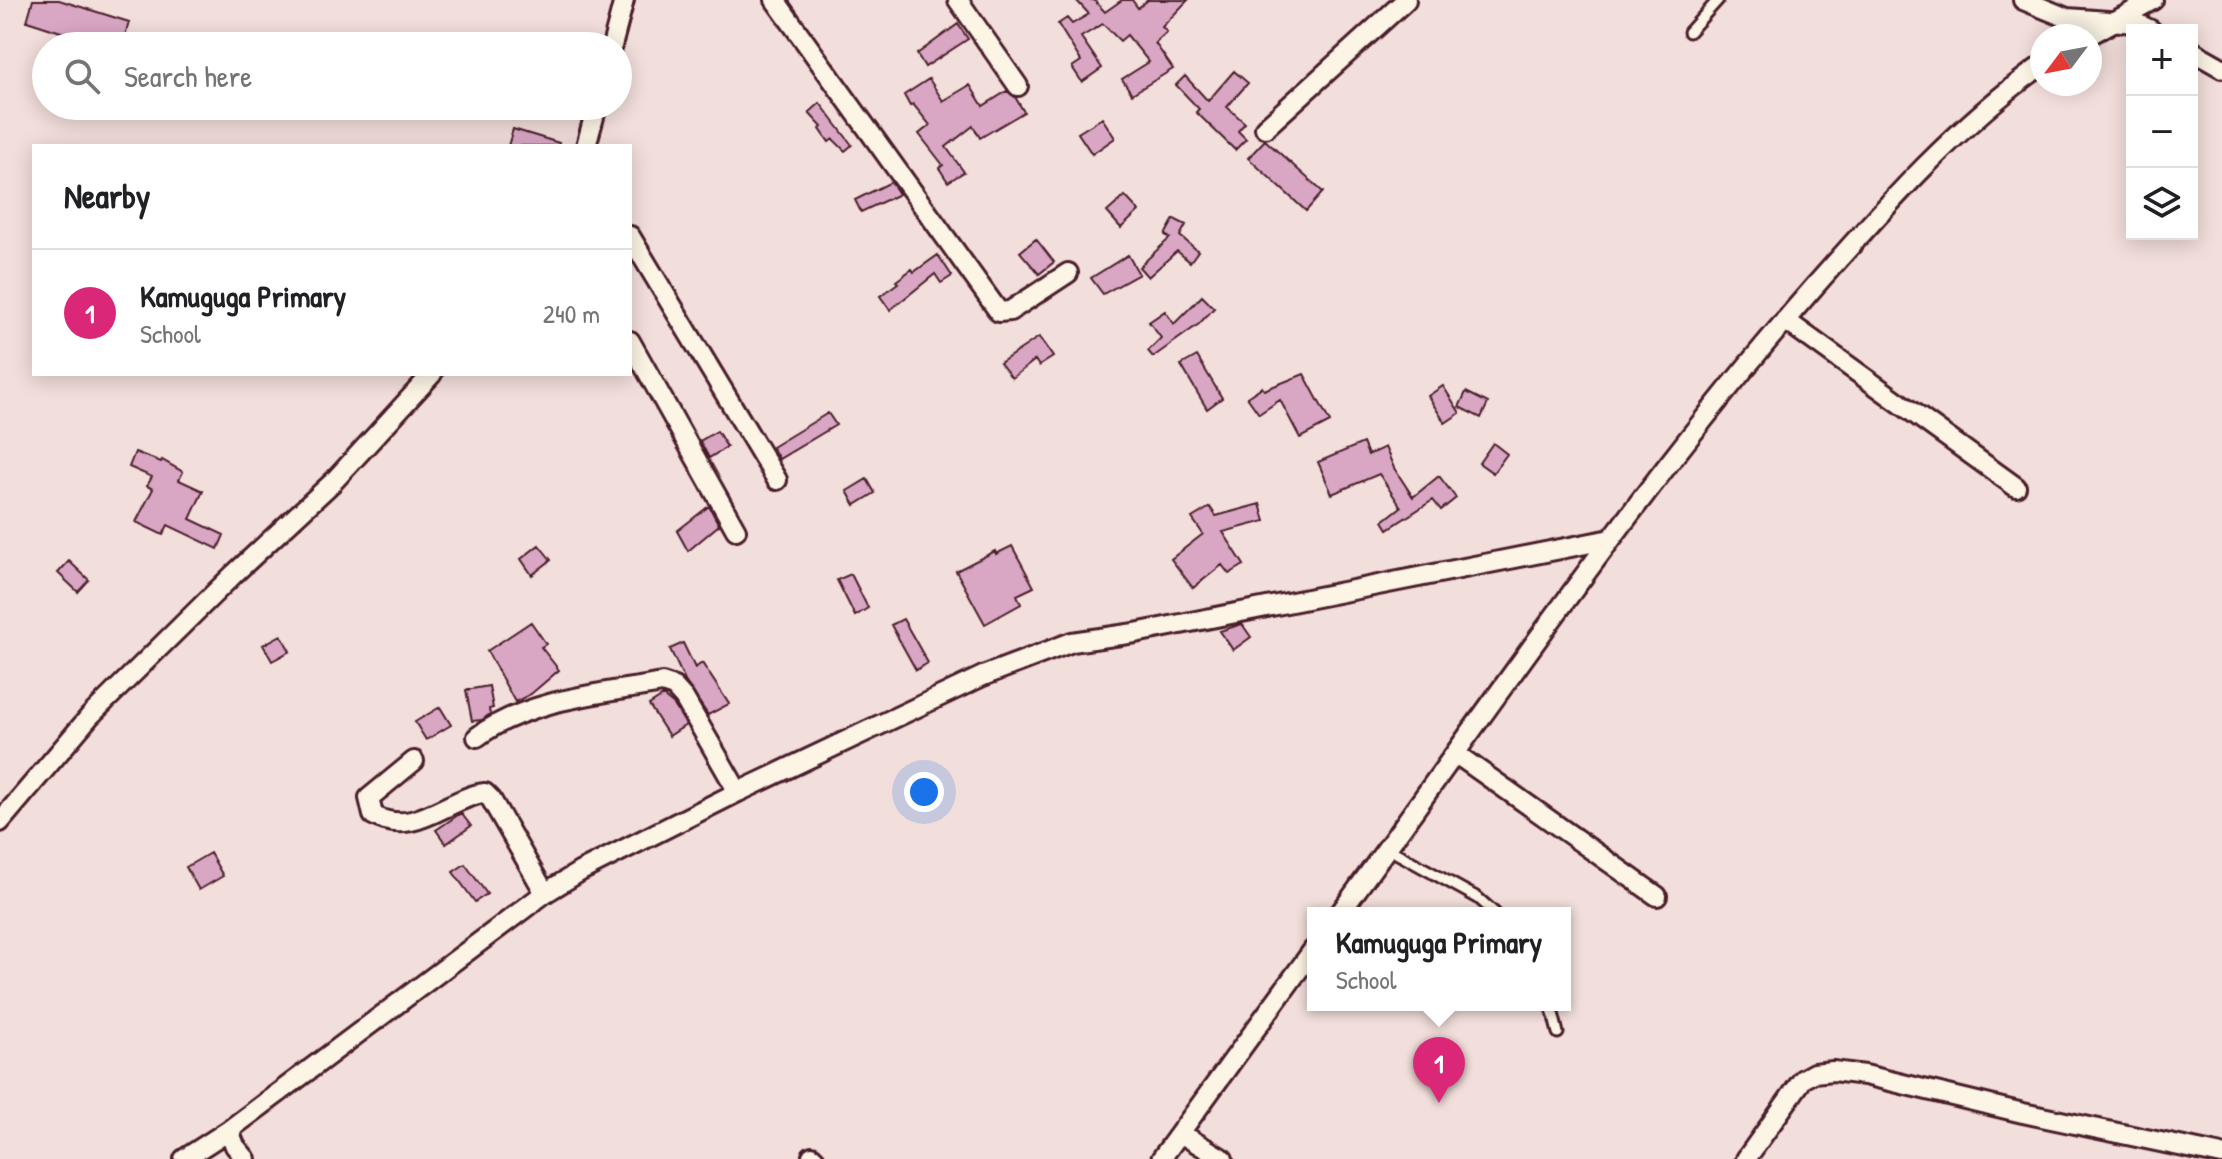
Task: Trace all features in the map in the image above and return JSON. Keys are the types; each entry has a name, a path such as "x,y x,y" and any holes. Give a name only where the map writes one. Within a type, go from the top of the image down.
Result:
{"street":[{"path":"616,32 624,0"},
{"path":"775,0 999,312 1010,311 1068,273"},
{"path":"958,0 1018,86"},
{"path":"1265,128 1406,0"},
{"path":"2023,0 2067,18 2138,24"},
{"path":"2102,28 2153,0"},
{"path":"2198,54 2222,68"},
{"path":"1344,907 1611,539 1785,320 1939,150 1973,118 2030,74"},
{"path":"587,144 593,120"},
{"path":"632,239 777,480"},
{"path":"1785,320 2016,487"},
{"path":"632,345 736,530"},
{"path":"0,822 90,716 234,574 333,482 430,376"},
{"path":"184,1159 229,1130 545,893 581,871 738,792 983,676 1072,642 1135,633 1611,539"},
{"path":"477,737 514,714 588,696 669,684 684,698 738,792"},
{"path":"1456,754 1657,896"},
{"path":"414,761 369,798 373,815 384,821 408,821 485,793 545,893"},
{"path":"1161,1159 1307,958"},
{"path":"1746,1159 1803,1079 1814,1073 1833,1071 1865,1075 2023,1113 2222,1155"},
{"path":"229,1130 235,1146 246,1159"},
{"path":"1180,1133 1223,1159"}],"lane":[{"path":"1689,32 1718,0"},
{"path":"1387,848 1478,898 1488,907"},
{"path":"1552,1011 1558,1033"}],"building":[{"path":"33,0 59,0 129,22 126,32 61,32 27,21"},
{"path":"1076,0 1094,0 1105,12 1122,0 1132,0 1138,8 1148,0 1188,0 1162,27 1167,32 1155,43 1173,69 1132,94 1122,79 1149,62 1127,35 1120,41 1103,24 1081,37 1102,68 1082,82 1072,67 1081,61 1058,24 1067,18 1072,24 1089,14"},
{"path":"958,24 968,39 925,67 917,54"},
{"path":"1234,71 1248,83 1227,107 1245,123 1238,131 1246,139 1235,150 1196,112 1199,109 1176,85 1185,76 1208,101"},
{"path":"929,79 943,101 970,85 983,106 1007,91 1015,97 1024,112 980,138 973,126 946,147 964,172 948,182 939,168 943,165 919,134 930,125 913,104 910,106 904,95"},
{"path":"820,103 852,145 845,151 833,139 829,142 820,129 822,127 809,113"},
{"path":"1102,118 1115,138 1092,154 1078,133"},
{"path":"513,129 559,143 559,144 509,144"},
{"path":"1265,140 1323,192 1306,211 1248,158"},
{"path":"891,182 899,194 861,212 855,200"},
{"path":"1125,196 1139,211 1121,228 1107,212"},
{"path":"1174,219 1186,225 1180,236 1198,251 1190,262 1177,251 1148,277 1139,267 1170,238 1165,235"},
{"path":"1036,239 1054,262 1039,274 1020,252"},
{"path":"938,255 952,276 941,283 935,274 890,310 880,296 912,269 914,272"},
{"path":"1128,255 1139,274 1103,294 1091,278"},
{"path":"1202,296 1214,308 1199,324 1153,357 1148,351 1161,338 1149,322 1165,311 1174,324"},
{"path":"1039,337 1053,357 1039,366 1035,360 1012,378 1000,363"},
{"path":"1197,356 1222,398 1207,409 1181,365"},
{"path":"1304,374 1330,422 1300,438 1280,400 1259,414 1247,397 1262,387 1264,390"},
{"path":"1443,386 1460,413 1445,423 1428,396"},
{"path":"1466,392 1488,403 1481,418 1459,407"},
{"path":"828,413 836,425 779,459 772,447"},
{"path":"717,431 727,447 709,458 700,441"},
{"path":"1363,443 1368,455 1385,447 1394,468 1413,497 1439,476 1456,498 1441,510 1433,500 1388,529 1383,521 1401,507 1379,474 1332,494 1318,462"},
{"path":"1493,443 1507,454 1493,473 1479,463"},
{"path":"135,452 162,460 183,472 179,480 203,491 190,519 224,535 218,549 168,525 163,535 136,522 153,489 147,486 152,477 129,467"},
{"path":"867,479 875,493 855,505 847,491"},
{"path":"1260,504 1265,521 1223,532 1244,565 1229,574 1222,565 1193,588 1171,559 1203,534 1192,518 1210,507 1216,516"},
{"path":"709,506 719,525 688,551 677,531"},
{"path":"539,545 551,560 532,575 521,559"},
{"path":"1012,546 1034,587 1017,595 1021,604 985,624 956,571"},
{"path":"69,561 89,580 78,592 58,573"},
{"path":"851,574 868,608 855,616 837,580"},
{"path":"903,619 928,663 916,670 891,625"},
{"path":"531,622 546,644 541,647 559,670 531,694 515,702 487,651"},
{"path":"1242,624 1251,637 1233,650 1220,631"},
{"path":"281,635 290,651 272,661 263,645"},
{"path":"683,643 695,668 702,663 729,704 708,715 685,681 670,649"},
{"path":"489,686 493,708 482,720 472,721 466,690"},
{"path":"663,696 674,705 686,725 669,736 649,705"},
{"path":"440,707 451,725 426,740 415,722"},
{"path":"461,813 471,826 446,844 436,830"},
{"path":"210,853 223,876 199,890 186,867"},
{"path":"465,864 487,894 475,902 453,872"}],"place":[{"name":"Kamuguga Primary","path":"1439,1103"}]}
